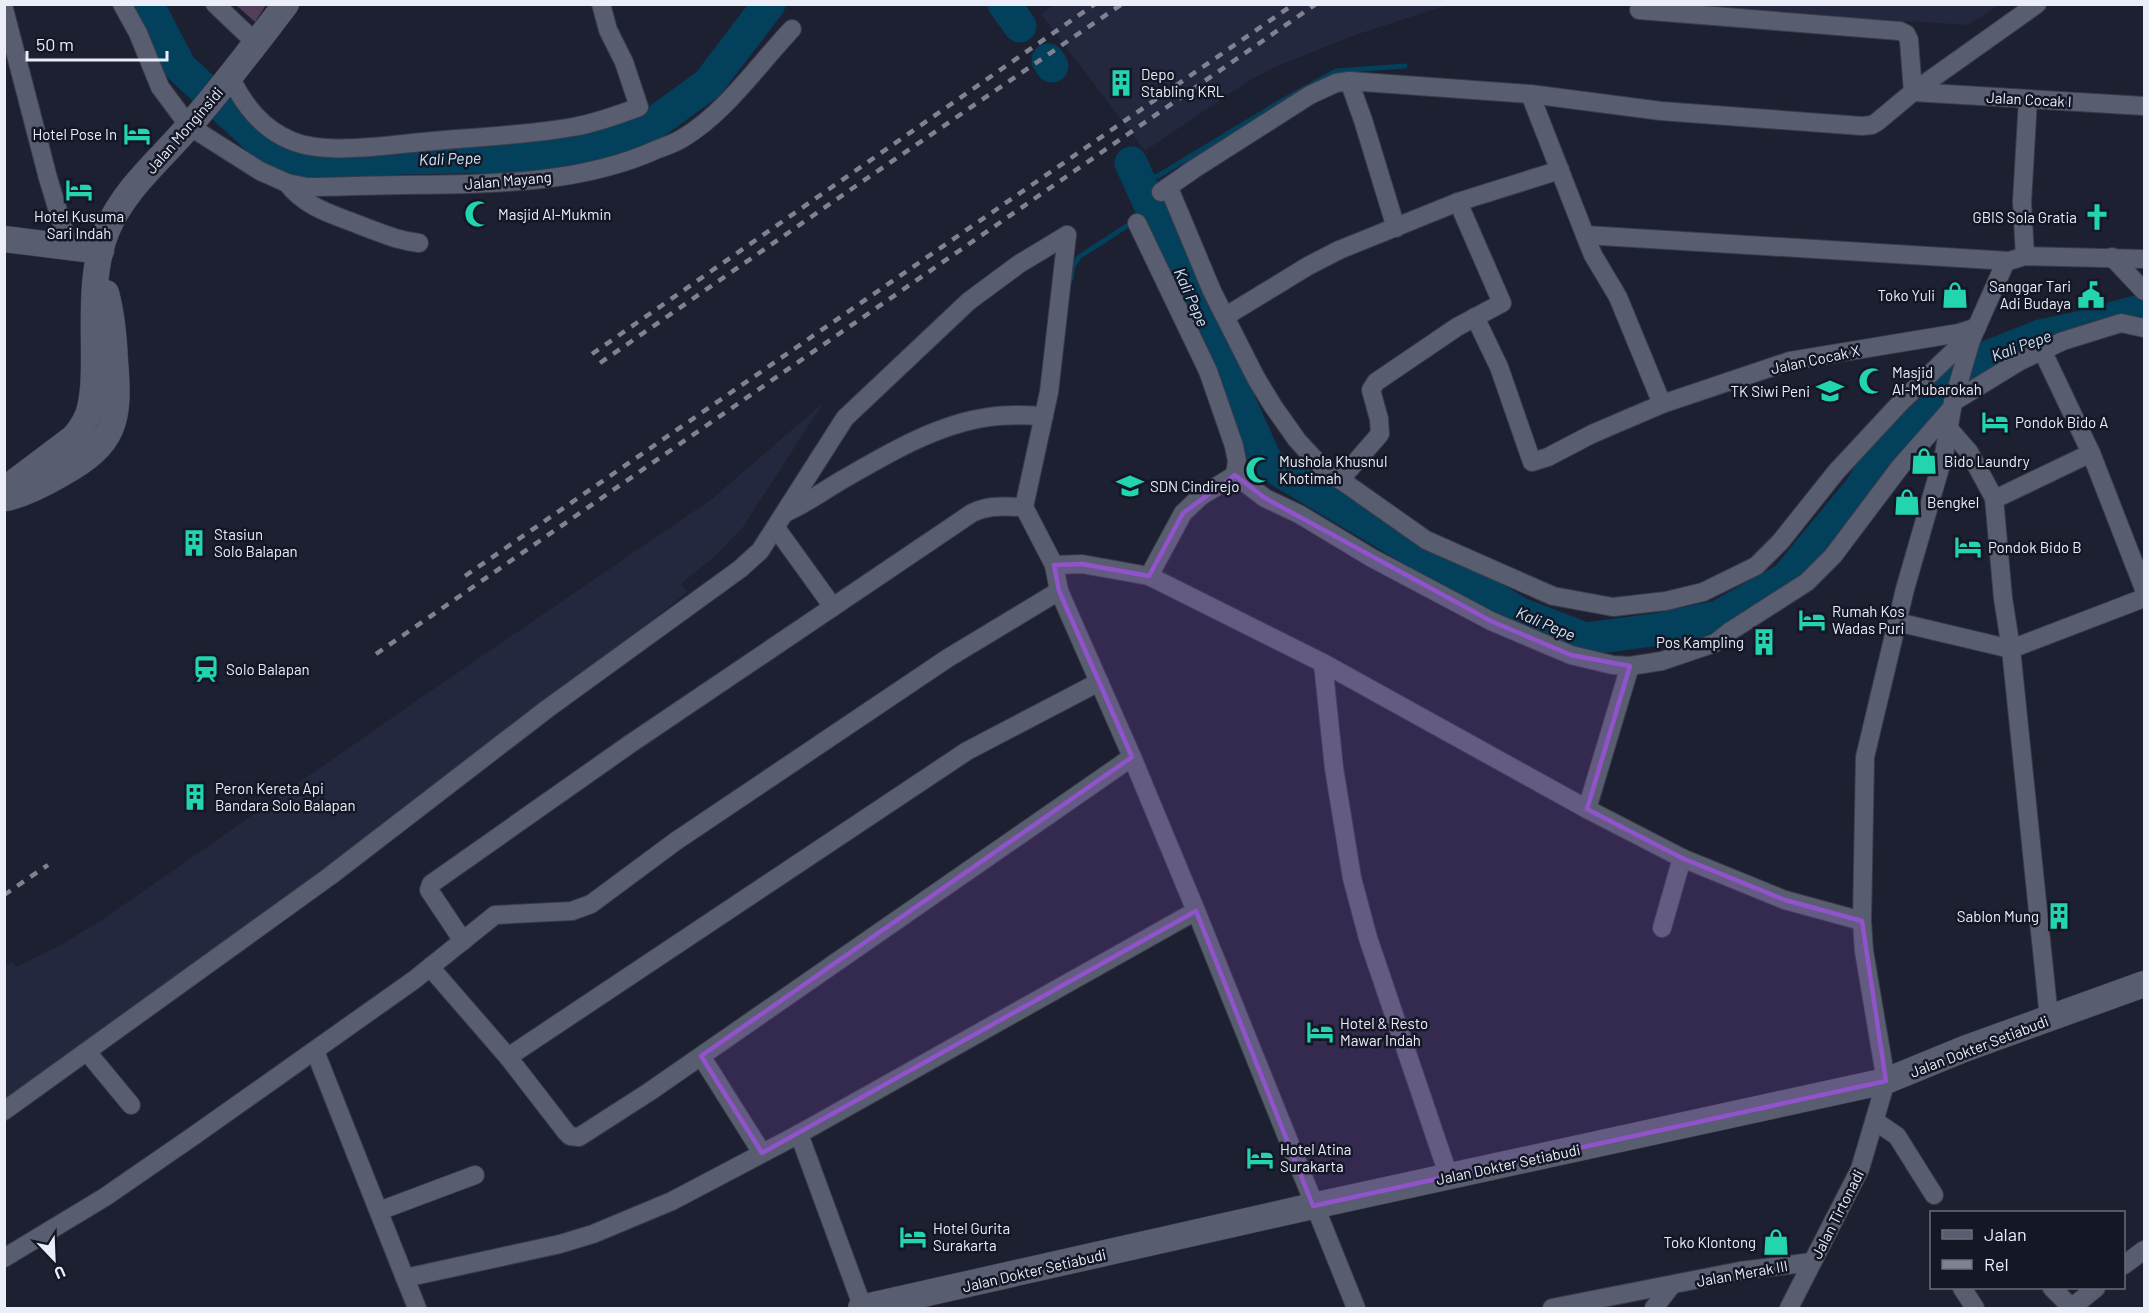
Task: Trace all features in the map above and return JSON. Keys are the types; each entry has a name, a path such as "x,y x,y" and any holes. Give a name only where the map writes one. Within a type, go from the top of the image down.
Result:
{"street":[{"path":"122,4 138,33 160,87 192,122"},
{"path":"215,4 256,43"},
{"name":"Jalan Monginsidi","path":"4,490 73,438 82,428 90,408 94,368 95,295 100,257 111,221 124,200 228,80 286,4"},
{"path":"228,80 248,109 261,122 293,142 318,147 405,145 512,135 575,126 639,107 624,62 608,30 601,4"},
{"path":"1972,340 1955,350 1895,409 1836,472 1781,541 1756,566 1703,592 1666,601 1613,607 1552,596 1426,540 1321,466 1297,440 1273,406 1212,291 1165,190 1310,95 1336,83 1349,81 1530,94 1661,111 1872,125 1913,92 2037,4"},
{"path":"4,9 48,178 69,247"},
{"path":"1639,10 1900,31 1906,34 1909,40 1913,92"},
{"name":"Jalan Mayang","path":"192,122 260,171 286,183 308,187 488,184 548,178 608,167 681,140 697,129 726,102 792,29"},
{"path":"1349,81 1396,228"},
{"name":"Jalan Cocak I","path":"1913,92 2145,106"},
{"path":"1530,94 1593,255 1618,297 1662,404"},
{"path":"2025,256 2022,202 2028,99"},
{"path":"1226,316 1308,266 1339,250 1458,202 1560,170"},
{"path":"286,183 297,196 342,220 362,225 390,238 420,243"},
{"path":"1340,480 1380,434 1379,419 1371,390 1376,382 1457,327 1502,303 1458,202"},
{"path":"1137,223 1208,371 1234,446 1237,461 1235,475"},
{"path":"4,1112 330,876 564,696 741,569 760,551 776,528 845,418 993,282 1046,245 1067,235 1049,392 1024,507 1054,565 1059,591 1196,911 1356,1308"},
{"path":"1585,235 2006,261 2025,256 2145,259"},
{"path":"4,240 69,247 100,257 112,320 117,376 113,424 100,447 85,461 39,486 4,499"},
{"path":"2112,257 2145,291"},
{"path":"1886,1081 1864,951 1862,921 1865,757 1897,622 1949,429 1953,401 1972,340 2006,261"},
{"name":"Jalan Cocak X","path":"1475,318 1499,367 1532,462 1548,457 1634,414 1790,361 1959,333 1972,340"},
{"path":"1235,475 1265,498 1299,514 1372,558 1491,621 1571,655 1630,666 1662,661 1715,643 1807,582 1833,556 1900,466 1953,401 2042,350 2090,331 2121,323 2145,328"},
{"path":"2042,350 2091,453 2145,589"},
{"path":"90,408 116,409"},
{"path":"787,512 802,506 880,459 921,438 962,422 1011,414 1044,416"},
{"path":"1949,429 1969,452 1995,500 2002,598 2011,649 2049,1018"},
{"path":"1995,500 2091,453"},
{"path":"1149,576 1183,513 1201,496 1235,475"},
{"path":"463,941 429,890 431,884 621,751 982,508 999,505 1024,507"},
{"path":"776,528 833,607"},
{"path":"1054,565 1082,564 1149,576 1323,663 1587,809 1682,858 1785,900 1862,921"},
{"path":"4,1258 105,1197 315,1051 430,967 495,915 572,911 591,904 676,841 948,658 1059,591"},
{"path":"1897,622 2011,649 2145,598"},
{"path":"1323,663 1334,768 1352,878 1368,938 1449,1177"},
{"path":"1587,809 1630,666"},
{"path":"508,1057 968,751 1099,682"},
{"path":"430,967 508,1057 566,1132 570,1136 579,1137 649,1092 1132,757"},
{"path":"1662,928 1682,858"},
{"path":"405,1278 593,1234 672,1201 799,1134 1196,911"},
{"name":"Jalan Dokter Setiabudi","path":"862,1308 1313,1206 1886,1081 1964,1049 2145,984"},
{"path":"315,1051 417,1308"},
{"path":"88,1053 131,1105"},
{"path":"701,1056 762,1153"},
{"name":"Jalan Tirtonadi","path":"1789,1308 1860,1169 1886,1081"},
{"path":"1875,1121 1897,1136 1934,1195"},
{"path":"799,1134 862,1308"},
{"path":"379,1211 475,1175"},
{"path":"2125,1264 2145,1250"},
{"name":"Jalan Merak III","path":"1552,1308 1740,1271 1812,1262"},
{"path":"1654,1308 1671,1286"},
{"path":"1963,1289 1975,1308"},
{"path":"2054,1289 2071,1308 2094,1289"}],"highlighted area":[{"path":"1235,475 1265,498 1491,621 1571,655 1630,666 1587,809 1682,858 1785,900 1862,921 1886,1081 1313,1206 1196,911 762,1153 701,1056 1132,757 1059,591 1054,565 1082,564 1149,576 1183,513"}],"shaded area":[{"path":"236,4 266,5 255,22"},
{"path":"1055,4 1448,5 1358,34 1275,67 1248,81 1145,151 1041,14"},
{"path":"1653,5 1999,5 1968,25"},
{"path":"823,403 743,527 715,556 681,584 687,592 583,677 5,1106 5,966 13,962 16,967 61,945 102,920 712,499"}],"waterway":[{"name":"Kali Pepe","path":"147,4 180,67 258,139 288,162 526,156 635,137 708,84 769,4"},
{"name":"Kali Pepe","path":"1004,4 1020,26"},
{"name":"Kali Pepe","path":"1048,60 1052,66"},
{"path":"1139,178 1158,176 1336,71 1405,66"},
{"name":"Kali Pepe","path":"1131,163 1267,463 1520,614 1585,639 1660,629 1718,617 1786,579 1861,488 1884,449 1962,367 2040,336 2136,312 2144,316"},
{"path":"1071,279 1073,266 1079,257 1151,210"}],"railway":[{"path":"592,354 1095,4"},
{"path":"600,363 1122,4"},
{"path":"465,576 1294,4"},
{"path":"376,654 1316,4"},
{"path":"4,895 48,865"}],"place":[{"name":"Depo Stabling KRL","path":"1121,83"},
{"name":"Hotel Pose In","path":"137,134"},
{"name":"Hotel Kusuma Sari Indah","path":"79,190"},
{"name":"Masjid Al-Mukmin","path":"478,214"},
{"name":"GBIS Sola Gratia","path":"2097,217"},
{"name":"Toko Yuli","path":"1955,295"},
{"name":"Sanggar Tari Adi Budaya","path":"2091,295"},
{"name":"Masjid Al-Mubarokah","path":"1872,381"},
{"name":"TK Siwi Peni","path":"1830,391"},
{"name":"Pondok Bido A","path":"1995,422"},
{"name":"Bido Laundry","path":"1924,461"},
{"name":"Mushola Khusnul Khotimah","path":"1259,470"},
{"name":"SDN Cindirejo","path":"1130,486"},
{"name":"Bengkel","path":"1907,502"},
{"name":"Stasiun Solo Balapan","path":"194,543"},
{"name":"Pondok Bido B","path":"1968,547"},
{"name":"Rumah Kos Wadas Puri","path":"1812,620"},
{"name":"Pos Kampling","path":"1764,642"},
{"name":"Solo Balapan","path":"206,669"},
{"name":"Peron Kereta Api Bandara Solo Balapan","path":"195,797"},
{"name":"Sablon Mung","path":"2059,916"},
{"name":"Hotel & Resto Mawar Indah","path":"1320,1032"},
{"name":"Hotel Atina Surakarta","path":"1260,1158"},
{"name":"Hotel Gurita Surakarta","path":"913,1237"},
{"name":"Toko Klontong","path":"1776,1242"}]}
